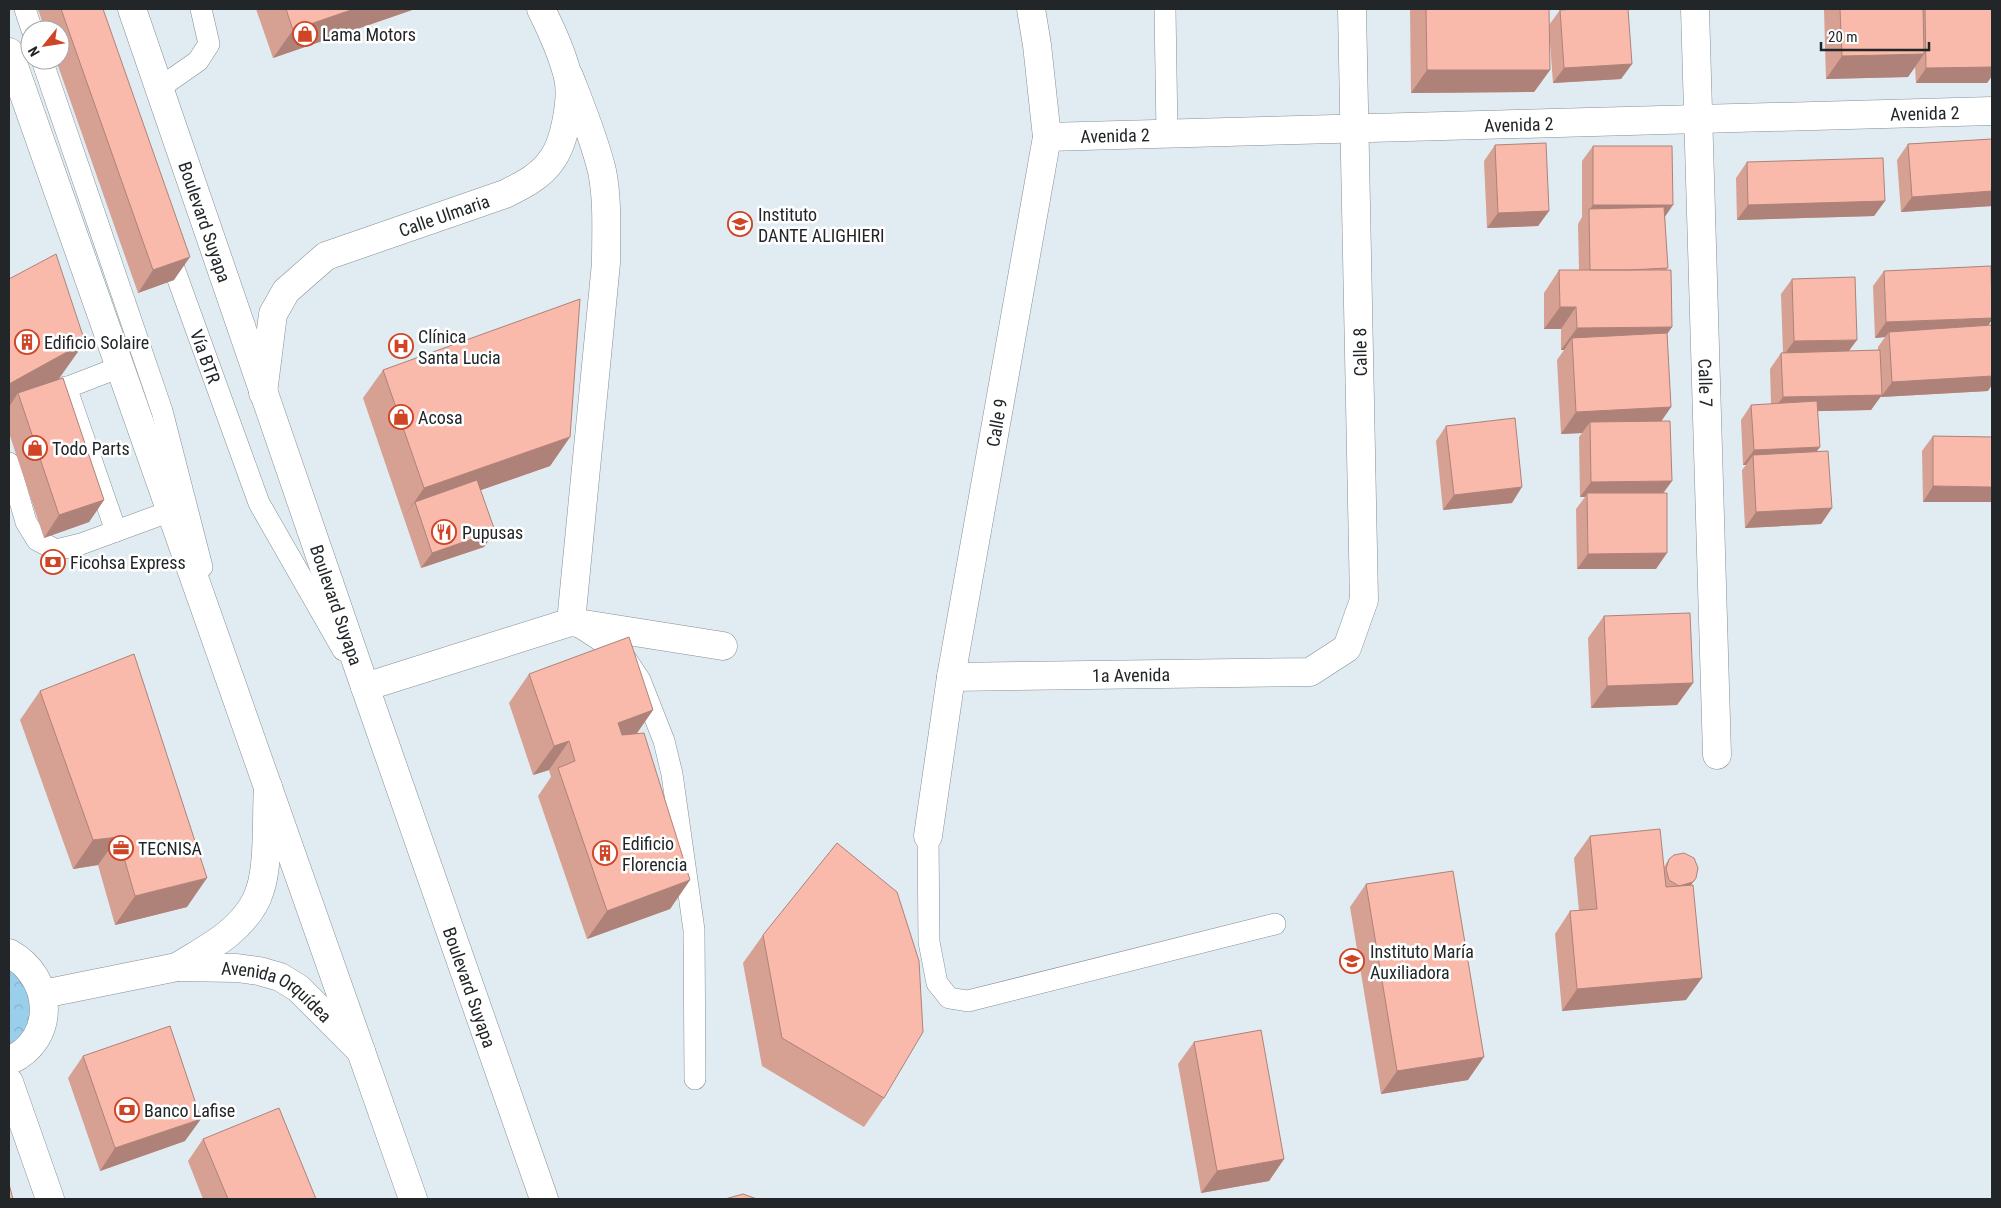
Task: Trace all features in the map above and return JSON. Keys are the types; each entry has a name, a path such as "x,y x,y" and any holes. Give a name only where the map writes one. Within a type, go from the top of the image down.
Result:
{"street":[{"name":"Boulevard Suyapa","path":"132,9 263,393 544,1199"},
{"name":"Calle Ulmaria","path":"263,393 273,314 286,291 326,256 505,194 529,181 551,162 564,135 568,106 568,74 541,9"},
{"name":"Calle 9","path":"928,836 951,677 1047,137 1037,44 1031,9"},
{"name":"Calle 8","path":"1310,672 1347,648 1364,600 1356,129 1352,9"},
{"name":"Calle 7","path":"1695,9 1717,755"},
{"path":"9,52 413,1199"},
{"path":"568,74 589,128 602,172 606,216 606,264 571,622"},
{"name":"Avenida 2","path":"1047,137 1992,111"},
{"path":"365,687 571,622 723,646"},
{"name":"1a Avenida","path":"951,677 1310,672"},
{"name":"Avenida Orquídea","path":"177,967 228,934 243,920 260,892 264,877 268,787"},
{"path":"9,953 25,964 36,978 42,994 44,1012 40,1029 32,1044 19,1056 9,1061"},
{"name":"Avenida Orquídea","path":"42,994 177,967 237,968 259,971 280,978 298,988 361,1051"},
{"path":"9,1082 50,1199"}],"lane":[{"path":"158,89 198,61 209,44 201,9"},
{"path":"1165,9 1166,134"},
{"path":"45,70 162,411 237,702"},
{"name":"Vía BTR","path":"161,233 259,504 365,687"},
{"path":"9,410 120,367"},
{"path":"66,388 116,531"},
{"path":"9,463 26,522 37,540 56,550 81,544 171,511"},
{"path":"571,622 624,656 640,680 664,741 672,774 694,930 695,1079"},
{"path":"928,836 929,942 937,983 949,998 968,1001 1275,924"}],"green space":[{"path":"9,966 28,987 32,1013 21,1037 9,1047"}],"building":[{"path":"61,9 103,9 190,257 153,270 70,35 70,20 65,20"},
{"path":"286,9 354,9 293,30"},
{"path":"1426,9 1549,9 1550,70 1427,70"},
{"path":"1628,9 1632,64 1564,68 1560,10"},
{"path":"1840,9 1923,9 1924,54 1842,56"},
{"path":"1925,9 1992,9 1992,67 1926,68"},
{"path":"1992,139 1992,191 1912,197 1908,144"},
{"path":"1546,143 1549,211 1498,213 1495,145"},
{"path":"1593,146 1672,146 1673,205 1593,205"},
{"path":"1883,158 1885,201 1748,205 1747,162"},
{"path":"1664,207 1668,268 1590,270 1589,209"},
{"path":"56,254 85,342 9,384 9,279"},
{"path":"1991,266 1992,318 1886,322 1884,271"},
{"path":"1559,270 1671,270 1672,327 1577,328 1576,307 1560,307"},
{"path":"1855,277 1857,340 1794,341 1792,279"},
{"path":"580,299 570,437 424,488 383,370"},
{"path":"1992,325 1992,376 1892,382 1889,332"},
{"path":"1667,333 1671,407 1576,412 1572,338"},
{"path":"1880,350 1882,395 1783,397 1781,353"},
{"path":"63,378 104,500 59,515 18,393"},
{"path":"1817,401 1820,447 1754,450 1751,405"},
{"path":"1515,418 1522,487 1454,495 1446,426"},
{"path":"1670,421 1672,481 1591,482 1590,422"},
{"path":"1933,436 1992,437 1992,487 1933,486"},
{"path":"1828,451 1832,508 1756,512 1753,455"},
{"name":"Pupusas","path":"477,480 495,531 432,553 415,502"},
{"path":"1587,493 1667,493 1667,553 1588,554"},
{"path":"1690,613 1693,683 1607,686 1604,616"},
{"name":"Edificio Florencia","path":"629,637 653,710 618,723 622,735 644,733 690,880 607,911 558,768 575,761 569,741 554,746 529,674"},
{"path":"134,654 207,878 135,896 118,837 93,840 40,691"},
{"path":"1660,829 1666,887 1693,885 1702,978 1577,989 1570,911 1597,909 1590,836"},
{"path":"837,843 897,892 919,961 923,1032 884,1098 782,1038 763,935"},
{"path":"1684,853 1694,858 1698,868 1693,882 1679,886 1669,880 1666,869 1669,859 1674,855"},
{"path":"1453,871 1484,1057 1397,1071 1366,884"},
{"name":"Banco Lafise","path":"170,1026 201,1119 115,1148 83,1056"},
{"path":"1261,1030 1284,1159 1217,1171 1194,1042"},
{"path":"279,1108 316,1199 228,1199 203,1139"},
{"path":"9,1184 13,1199 9,1199"},
{"path":"743,1194 757,1199 725,1199"}],"place":[{"name":"Lama Motors","path":"305,34"},
{"name":"Instituto DANTE ALIGHIERI","path":"740,224"},
{"name":"Edificio Solaire","path":"27,342"},
{"name":"Clínica Santa Lucia","path":"401,346"},
{"name":"Acosa","path":"401,417"},
{"name":"Todo Parts","path":"35,448"},
{"name":"Pupusas","path":"444,532"},
{"name":"Ficohsa Express","path":"53,562"},
{"name":"TECNISA","path":"121,848"},
{"name":"Edificio Florencia","path":"605,853"},
{"name":"Instituto María Auxiliadora","path":"1352,961"},
{"name":"Banco Lafise","path":"127,1110"}]}
